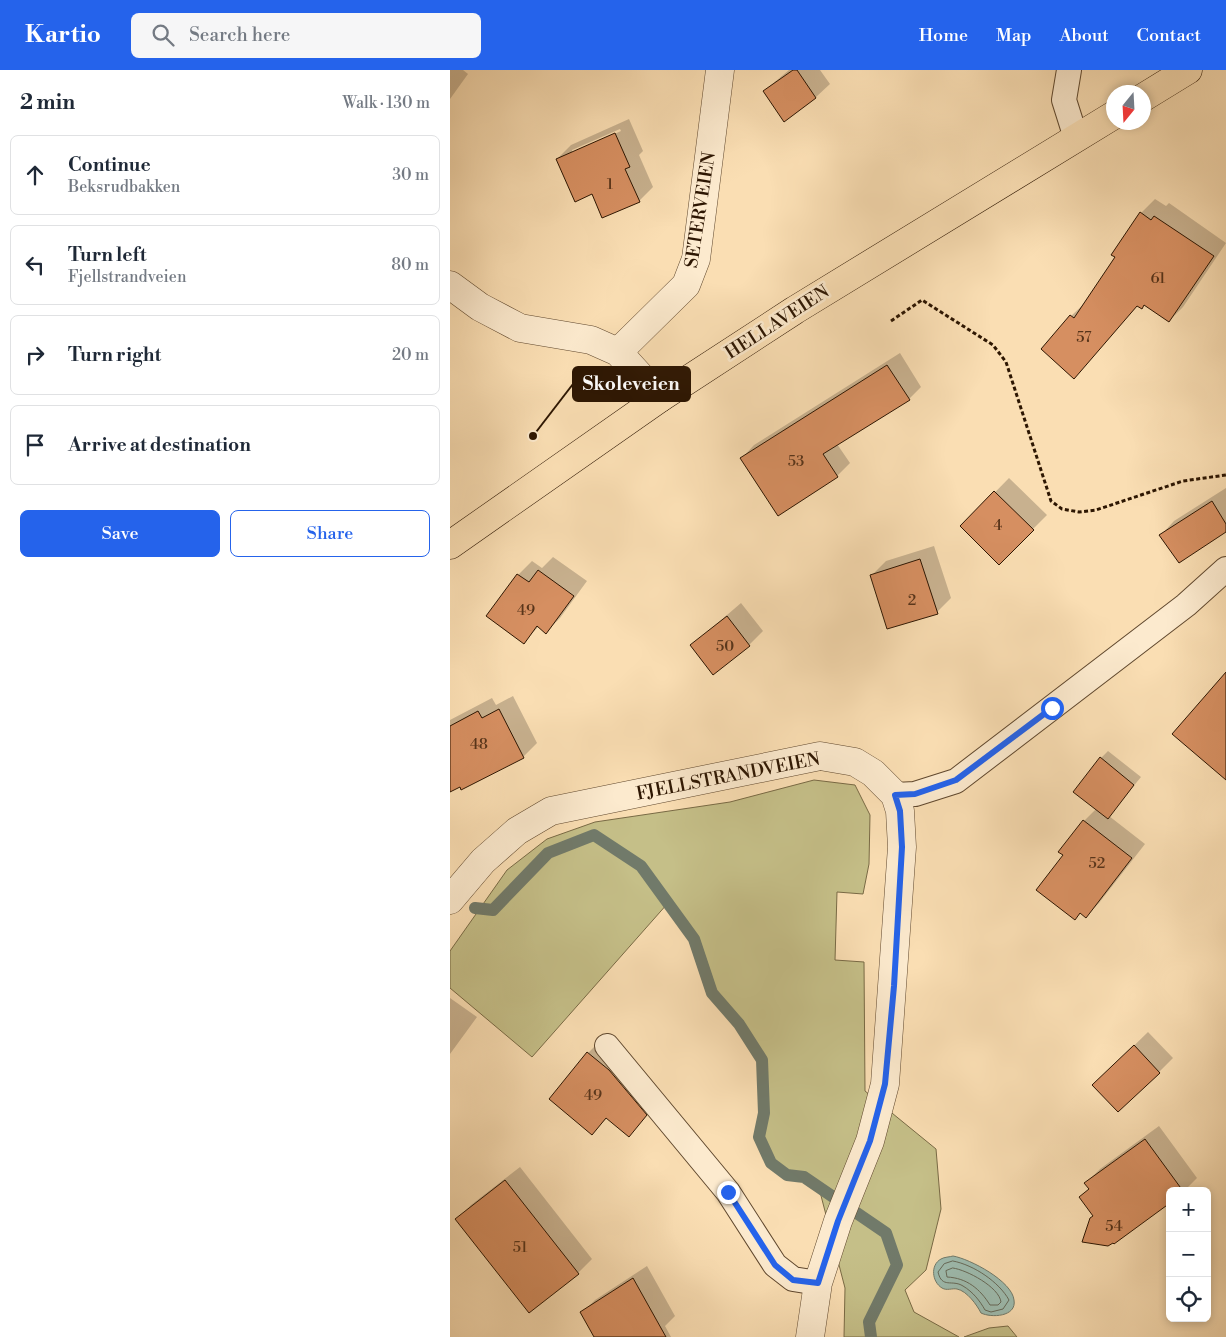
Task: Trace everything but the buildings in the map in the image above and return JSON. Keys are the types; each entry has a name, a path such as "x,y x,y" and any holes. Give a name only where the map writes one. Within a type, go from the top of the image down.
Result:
{"main road":[{"path":"1151,93 1188,70"},
{"name":"HELLAVEIEN","path":"450,546 660,398 861,268 1106,120"}],"street":[{"name":"SETERVEIEN","path":"618,352 686,285 696,259 720,70"},
{"path":"450,285 480,306 520,328 591,340 618,352 660,398"},
{"name":"FJELLSTRANDVEIEN","path":"450,900 490,855 517,831 551,811 820,756 855,762 873,773 895,795"},
{"path":"810,1337 818,1283 843,1209 870,1141 885,1084 894,986 902,847 900,811 895,795"}],"lane":[{"path":"1069,70 1064,100 1076,138"},
{"path":"895,795 915,794 956,780 1186,605 1226,569"},
{"path":"606,1046 728,1192 775,1265 793,1280 818,1283"}],"path":[{"path":"891,322 922,300 993,345 1006,362 1051,501 1062,510 1079,512 1096,510 1174,484 1226,475"}],"shaded area":[{"path":"814,780 855,785 870,815 869,864 863,894 837,892 835,960 864,962 865,1091 936,1149 941,1209 926,1270 905,1290 914,1312 959,1337 844,1337 845,1288 819,1188 804,1177 787,1175 771,1163 759,1137 764,1113 762,1060 739,1024 712,993 694,939 668,903 532,1057 450,988 450,951 507,870 547,839 595,822 730,802"},
{"path":"1008,1326 1017,1337 964,1337 989,1328"}],"water":[{"path":"953,1256 979,1266 1006,1286 1012,1293 1014,1300 1012,1310 997,1316 985,1315 981,1313 968,1295 961,1290 944,1289 939,1285 934,1278 935,1265 942,1258"}],"waterway":[{"path":"475,908 493,910 548,853 594,835 641,866 694,939 712,993 739,1024 762,1060 764,1113 759,1137 771,1163 787,1175 804,1177 886,1233 897,1265 869,1322 871,1337"}],"place":[{"name":"Skoleveien","path":"533,436"}],"route":[{"path":"728,1192 775,1265 793,1280 818,1283 838,1221 870,1141 885,1084 894,986 902,847 900,811 895,795 915,794 956,780 1052,708"}]}
